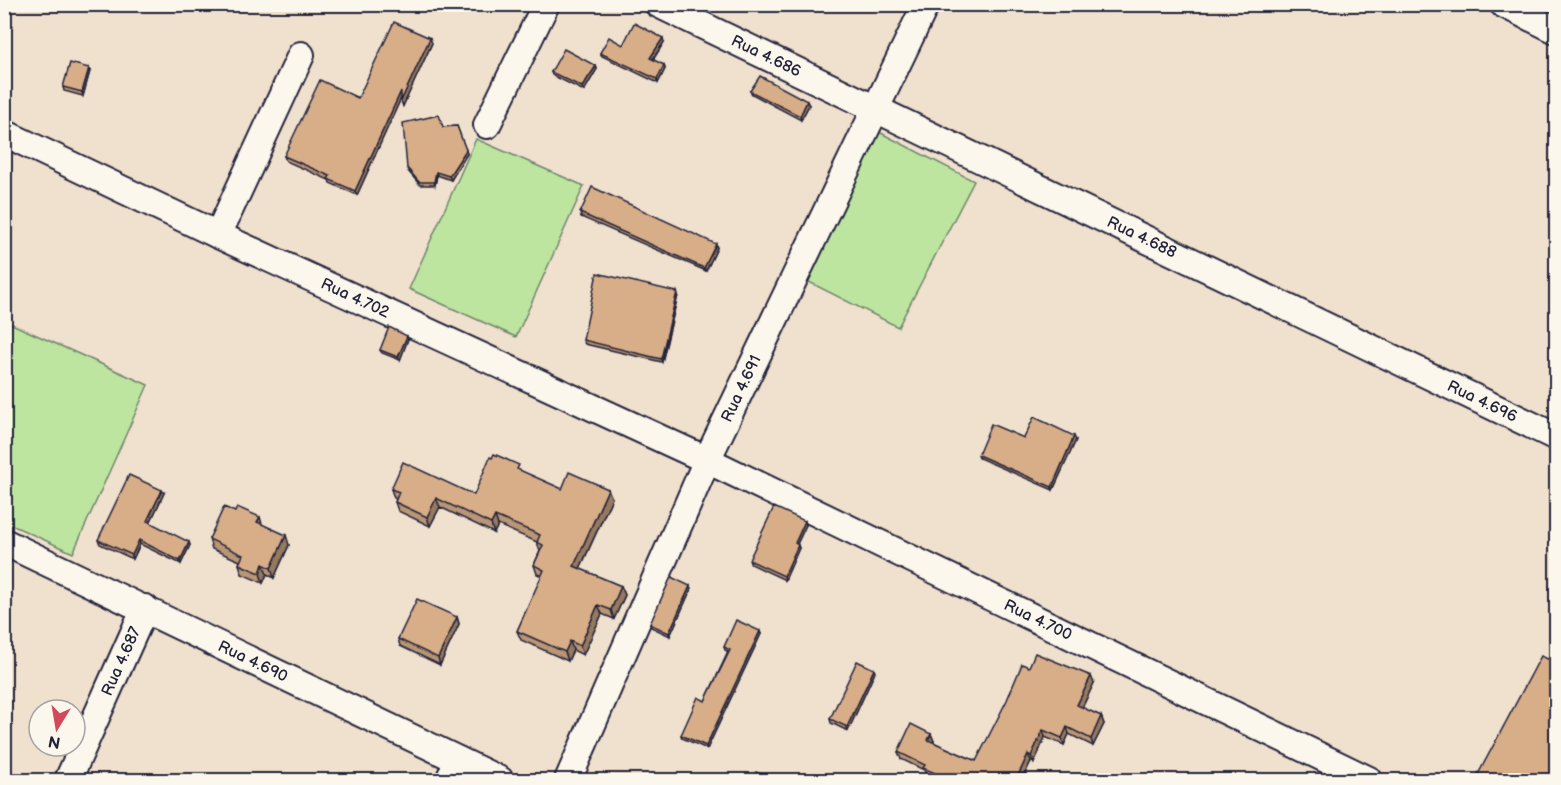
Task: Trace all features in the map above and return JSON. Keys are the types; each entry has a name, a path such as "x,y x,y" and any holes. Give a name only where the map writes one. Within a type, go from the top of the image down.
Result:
{"street":[{"path":"487,125 546,4"},
{"name":"Rua 4.686","path":"658,4 875,109"},
{"name":"Rua 4.691","path":"568,780 707,460 926,4"},
{"path":"1503,4 1557,30"},
{"path":"218,235 301,56"},
{"name":"Rua 4.688","path":"875,109 1409,366"},
{"name":"Rua 4.702","path":"4,133 218,235 707,460"},
{"name":"Rua 4.696","path":"1409,366 1557,437"},
{"name":"Rua 4.700","path":"707,460 1369,780"},
{"name":"Rua 4.690","path":"4,542 145,608 453,770 501,780"},
{"name":"Rua 4.687","path":"68,780 145,608"}],"green space":[{"path":"879,132 974,181 898,327 803,279"},
{"path":"476,139 584,186 516,337 409,289"},
{"path":"5,321 148,385 73,553 5,522"}],"building":[{"path":"394,22 430,38 401,101 401,91 355,191 328,179 330,176 284,156 320,80 358,98"},
{"path":"634,23 663,38 650,58 664,65 657,79 600,53 609,37 623,45"},
{"path":"564,49 596,66 582,87 551,72"},
{"path":"70,63 89,68 82,92 63,87"},
{"path":"760,76 807,101 800,116 750,91"},
{"path":"439,115 443,127 457,126 466,150 449,176 436,172 434,182 419,182 407,168 403,123"},
{"path":"592,187 716,244 704,268 580,213"},
{"path":"597,273 677,292 661,359 583,340"},
{"path":"389,327 407,336 398,357 380,350"},
{"path":"1034,417 1074,436 1052,487 978,455 991,424 1024,438"},
{"path":"494,454 519,465 517,469 562,489 569,472 608,489 574,566 621,586 611,610 598,605 580,646 570,641 565,652 517,631 544,570 534,565 543,545 537,542 540,535 495,516 491,524 436,498 427,517 395,502 399,492 391,489 403,462 474,495 490,457 492,458"},
{"path":"129,475 162,490 147,521 189,542 180,561 139,540 132,555 98,540"},
{"path":"224,507 235,512 237,507 260,517 257,522 286,535 271,568 263,564 260,573 239,564 243,555 209,539"},
{"path":"774,507 805,521 795,543 798,545 784,576 749,560"},
{"path":"671,577 690,586 669,633 650,624"},
{"path":"417,599 457,617 438,658 398,639"},
{"path":"736,620 760,631 706,746 681,735 698,697 705,701 730,650 724,647"},
{"path":"1035,653 1091,676 1077,705 1101,716 1091,739 1067,727 1062,738 1043,730 1016,780 952,780 923,768 925,765 898,752 911,724 931,734 928,740 976,761 1007,700 1022,664 1029,667"},
{"path":"1541,656 1557,663 1557,780 1475,780"},
{"path":"857,661 874,669 847,727 830,719"},
{"path":"756,772 774,780 752,780"}]}
